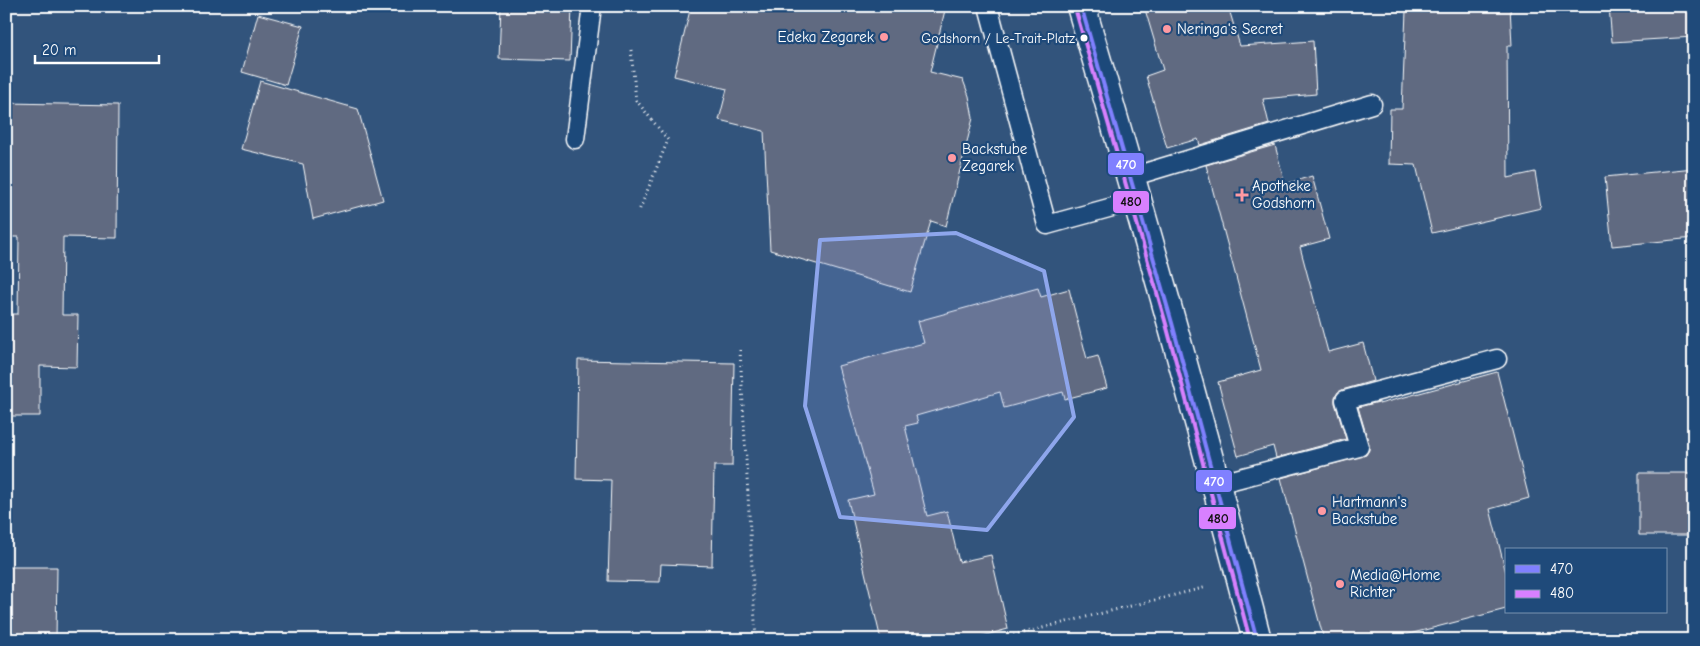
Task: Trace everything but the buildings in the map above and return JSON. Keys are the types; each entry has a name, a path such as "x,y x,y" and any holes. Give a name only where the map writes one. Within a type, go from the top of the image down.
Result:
{"street":[{"path":"1081,6 1217,484 1257,640"}],"lane":[{"path":"575,139 592,6"},
{"path":"988,6 1047,225 1134,189 1372,104"},
{"path":"1217,484 1359,447 1345,400 1497,359"}],"path":[{"path":"631,50 636,100 668,140 640,211"},
{"path":"740,350 756,640"},
{"path":"994,640 1242,579"}],"highlighted area":[{"path":"956,233 1044,271 1074,417 987,530 840,517 805,406 820,240"}],"transit line":[{"name":"470","path":"1081,6 1172,323 1257,640"},
{"name":"480","path":"1075,8 1166,324 1250,640"}],"place":[{"name":"Neringa's Secret","path":"1167,29"},
{"name":"Edeka Zegarek","path":"884,37"},
{"name":"Godshorn / Le-Trait-Platz","path":"1084,38"},
{"name":"Backstube Zegarek","path":"952,158"},
{"name":"Apotheke Godshorn","path":"1242,195"},
{"name":"Hartmann's Backstube","path":"1322,511"},
{"name":"Media@Home Richter","path":"1340,584"}]}
